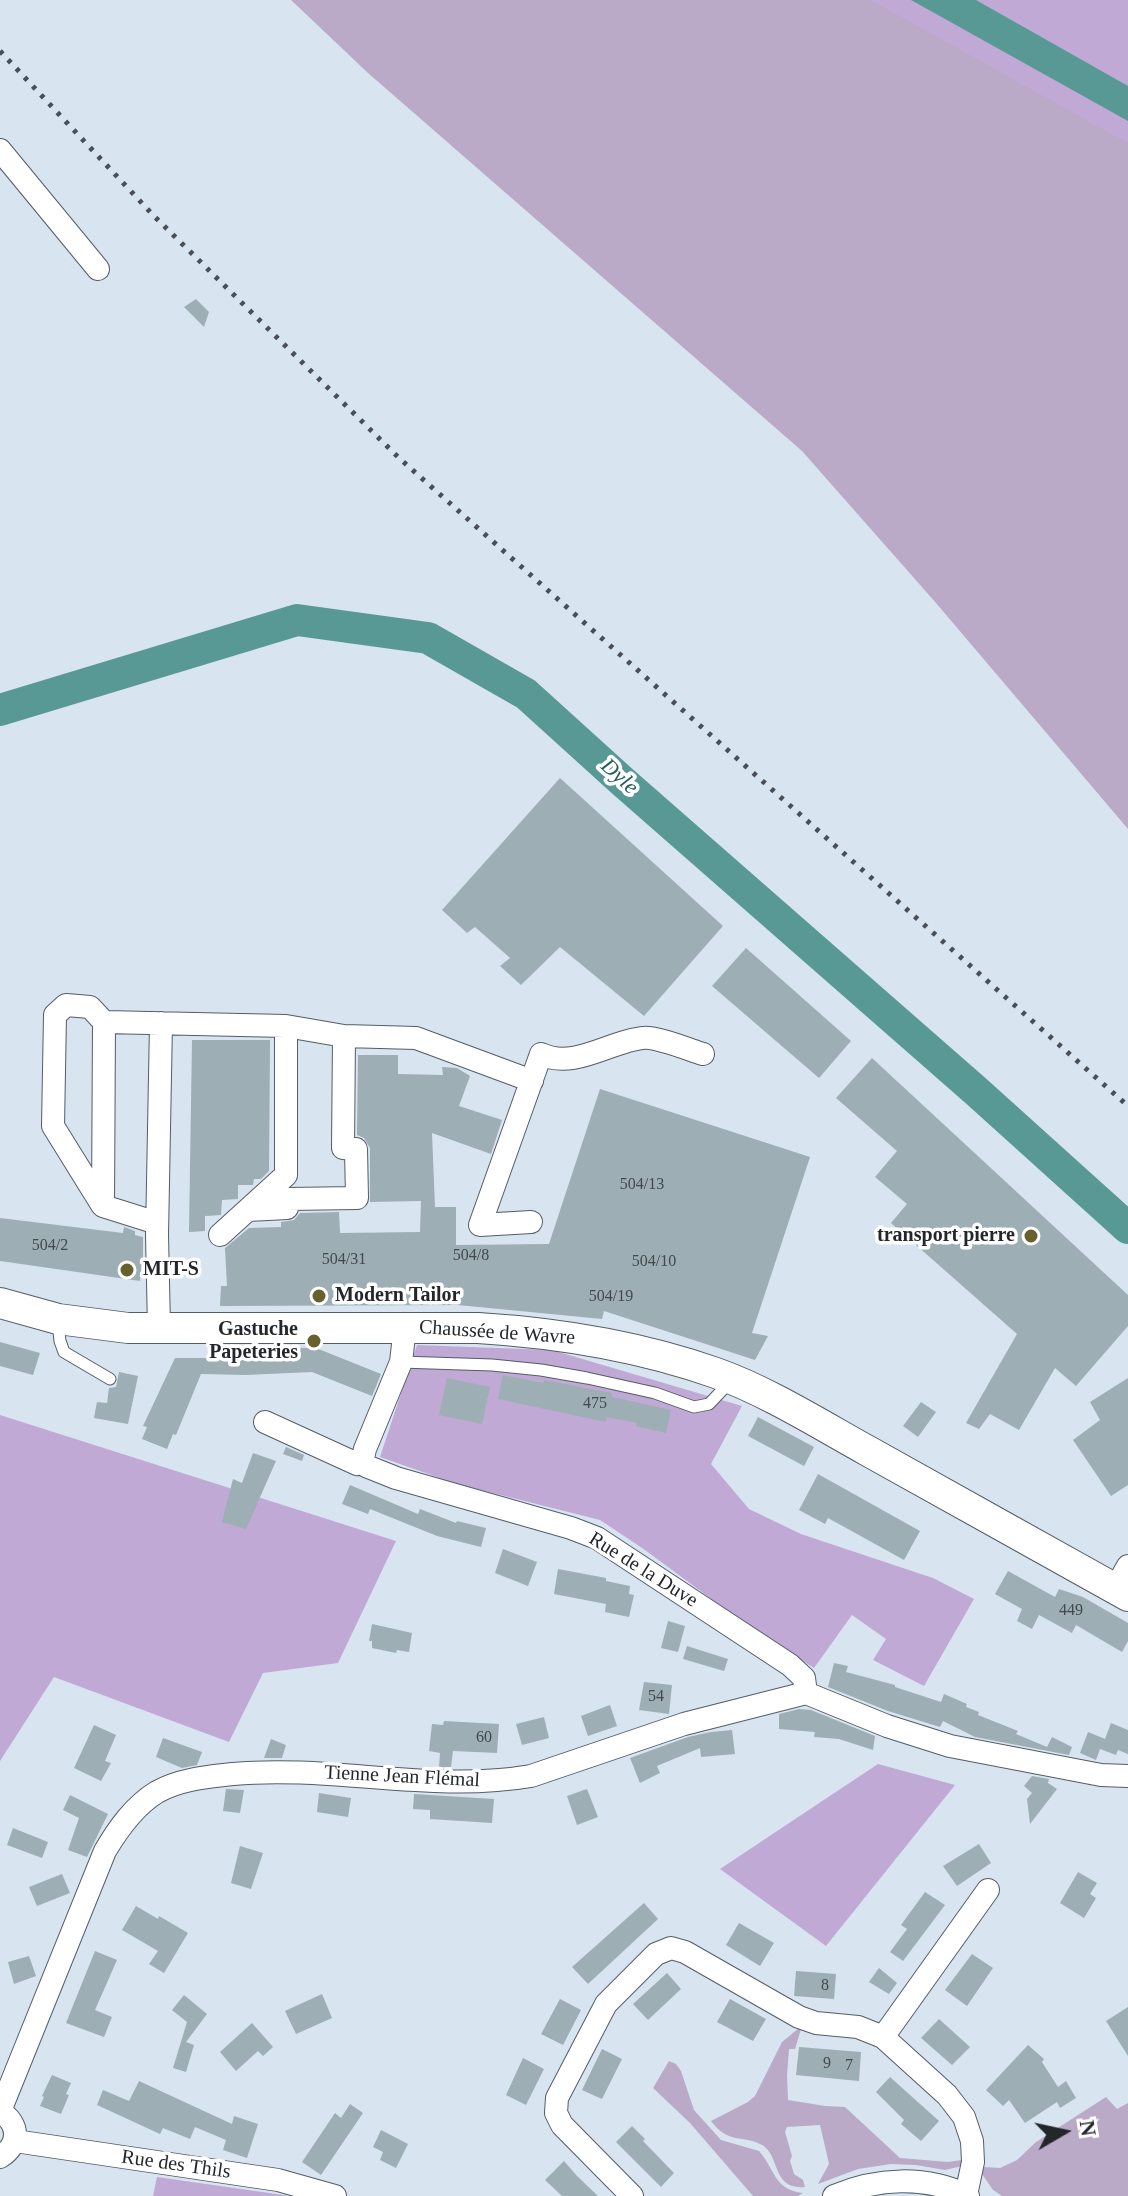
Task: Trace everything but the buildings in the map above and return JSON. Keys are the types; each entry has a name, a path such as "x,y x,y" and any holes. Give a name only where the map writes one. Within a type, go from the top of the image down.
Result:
{"main road":[{"name":"Chaussée de Wavre","path":"0,1303 58,1319 128,1328 478,1328 533,1331 599,1341 656,1355 732,1380 1124,1584"}],"street":[{"path":"0,150 98,269"},
{"path":"103,1206 104,1022 90,1007 66,1005 55,1015 53,1126 103,1206 157,1223"},
{"path":"104,1022 286,1026 344,1036 416,1038 532,1081"},
{"path":"159,1328 157,1223 161,1023"},
{"path":"220,1235 286,1175 286,1026"},
{"path":"248,1210 287,1208 287,1199 357,1198 356,1149 343,1148 344,1036"},
{"path":"531,1222 480,1225 541,1054 550,1059 571,1058 645,1037 703,1054"},
{"path":"363,1458 401,1362 405,1327"},
{"name":"Rue de la Duve","path":"265,1422 357,1464 363,1458 366,1466 396,1478 597,1538 790,1665 804,1678 806,1693"},
{"path":"806,1693 876,1722 950,1746 1089,1773 1128,1776"},
{"name":"Tienne Jean Flémal","path":"0,2111 105,1851 130,1815 158,1792 200,1778 263,1772 455,1782 507,1780 531,1776 684,1724 806,1693"},
{"path":"883,2037 988,1890"},
{"path":"632,2196 562,2125 556,2113 557,2098 606,2004 656,1954 671,1948 685,1952 799,2017 816,2023 858,2027 883,2037 947,2095 964,2117 972,2141 973,2162 967,2195 930,2183 903,2181 864,2185 835,2196"},
{"path":"0,2111 9,2117 15,2131 7,2149"},
{"name":"Rue des Thils","path":"7,2149 278,2180 335,2196"}],"lane":[{"path":"58,1319 64,1352 110,1379"},
{"path":"401,1362 541,1370 655,1393 694,1407 709,1404 732,1380"}],"shaded area":[{"path":"291,0 876,0 1128,142 1128,829 802,451 368,73"},
{"path":"871,0 1128,0 1128,143"},
{"path":"911,0 976,0 1128,86 1128,121"},
{"path":"417,1345 552,1350 742,1406 711,1464 749,1509 801,1534 933,1578 974,1599 924,1686 873,1660 886,1639 852,1615 814,1668 600,1520 457,1484 380,1457"},
{"path":"0,1415 396,1541 338,1663 263,1673 229,1742 54,1677 0,1761"},
{"path":"878,1764 955,1785 826,1946 720,1869"},
{"path":"799,2028 795,2049 789,2049 788,2100 845,2107 900,2158 948,2162 962,2160 962,2166 945,2170 891,2164 858,2169 818,2184 829,2164 820,2125 787,2127 785,2132 792,2156 790,2161 794,2174 803,2180 805,2187 794,2187 781,2178 768,2150 762,2145 730,2136 718,2128 711,2121 755,2096 782,2042"},
{"path":"669,2061 681,2071 694,2110 721,2140 759,2151 786,2188 803,2193 798,2196 753,2196 690,2123 653,2088"},
{"path":"1106,2097 1117,2109 1128,2103 1128,2196 1002,2196 993,2190 982,2174 984,2167 1000,2168 1017,2160 1036,2142"},
{"path":"157,2177 290,2196 153,2196"}],"waterway":[{"name":"Dyle","path":"0,710 297,620 428,638 526,694 1128,1228"}],"railway":[{"path":"0,51 153,215 399,458 1128,1106"}],"place":[{"name":"transport pierre","path":"1031,1236"},
{"name":"MIT-S","path":"127,1270"},
{"name":"Modern Tailor","path":"319,1296"},
{"name":"Gastuche Papeteries","path":"314,1341"}]}
